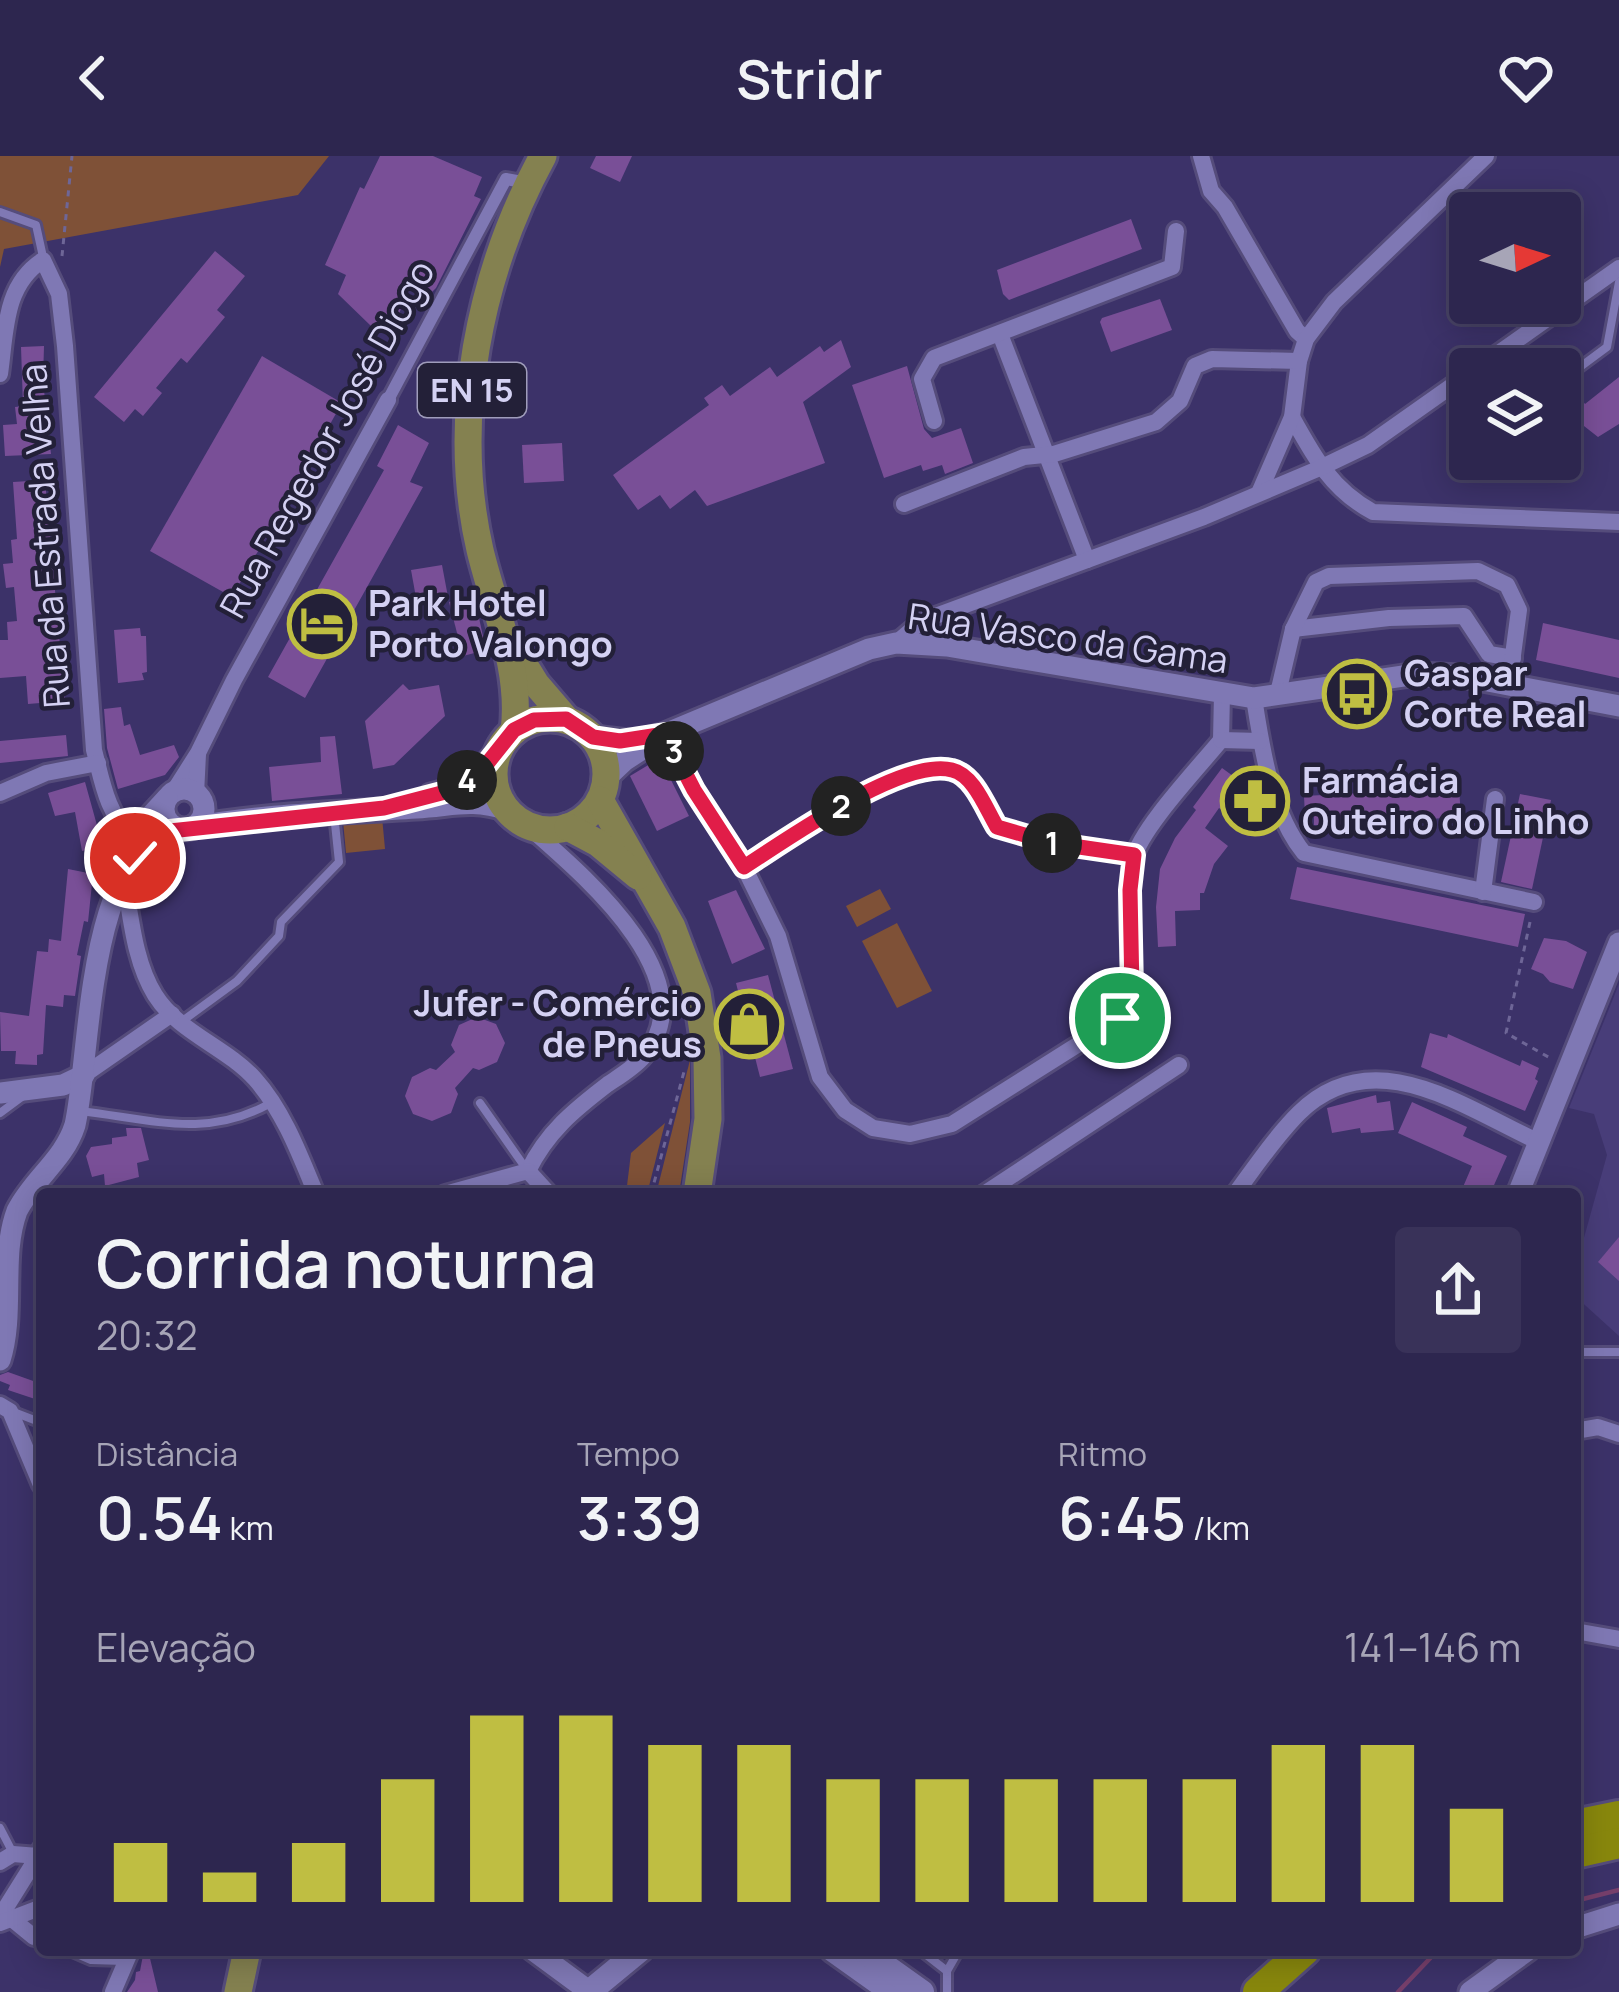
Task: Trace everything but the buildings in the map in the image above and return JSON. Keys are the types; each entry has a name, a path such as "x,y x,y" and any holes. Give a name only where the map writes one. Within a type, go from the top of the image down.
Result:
{"highway":[{"path":"1581,1824 1619,1816"},
{"path":"1581,1852 1619,1843"},
{"path":"1233,1992 1272,1956"},
{"path":"1258,1992 1298,1956"}],"main road":[{"name":"EN 15","path":"507,739 515,691 479,545 473,503 471,392 486,302 528,183 543,156"},
{"name":"EN 15","path":"504,632 535,682 566,719"},
{"path":"603,789 586,817 568,827 546,830 516,817 495,780 507,739 534,720 566,719 593,737 604,757 603,789 643,880 672,927 698,993 707,1058 707,1119 698,1188"},
{"path":"568,827 601,845 643,880"},
{"path":"238,1992 246,1956"},
{"path":"590,1992 633,1956"},
{"path":"851,1956 892,1992"},
{"path":"854,1956 922,1992"}],"street":[{"path":"1201,156 1210,191 1225,207 1306,339"},
{"path":"1259,493 1292,417 1306,339 1334,302 1486,156"},
{"name":"Rua Regedor José Diogo","path":"170,816 234,680 506,179 528,183"},
{"path":"934,421 922,379 934,358 1172,267 1175,231"},
{"path":"0,374 10,301 24,272 53,258"},
{"name":"Rua da Estrada Velha","path":"53,258 65,346 88,710 98,764 122,830"},
{"path":"1505,348 1619,268"},
{"path":"1000,334 1087,560"},
{"path":"904,504 1024,457 1054,454 1156,422 1180,401 1195,366 1212,359 1299,361"},
{"path":"896,643 922,621 1320,468 1368,445 1449,388"},
{"path":"1292,417 1320,468 1350,500 1373,512 1619,522"},
{"path":"1278,693 1307,592 1330,576 1478,571 1507,585 1519,610 1510,685"},
{"path":"1293,628 1463,616 1489,654 1514,658"},
{"name":"Rua Vasco da Gama","path":"593,737 636,742 665,734 831,662 896,643 947,646 1254,698 1405,675 1462,676 1619,706"},
{"path":"665,734 694,790 744,867 778,936 820,1077 844,1110 873,1128 910,1134 952,1124 1120,1018 1129,1007 1134,855 1221,740 1222,694"},
{"path":"1254,698 1260,741 1288,832 1304,853 1534,902"},
{"name":"Rua Vasco da Gama","path":"603,789 624,761 665,734"},
{"path":"384,808 453,790 482,770 507,739"},
{"path":"1221,740 1260,741"},
{"name":"Rua Regedor José Diogo","path":"198,753 199,799"},
{"path":"0,794 46,773 98,764"},
{"path":"744,867 850,800 919,771 952,770 970,782 997,827 1052,843 1134,855"},
{"path":"0,1360 8,1241 17,1210 70,1141 106,916 123,877 184,790 229,816 259,820"},
{"path":"199,799 202,817 134,818 122,830 123,877 138,951 154,994 176,1018 253,1077 272,1103 313,1188"},
{"path":"1483,892 1495,799"},
{"path":"122,830 148,839 170,816 259,820 469,801 516,817 620,914 656,975 661,1006 652,1045 644,1057 567,1115 528,1171 467,1188"},
{"path":"1521,1188 1619,943"},
{"path":"0,1093 62,1084 84,1075 176,1018"},
{"path":"993,1188 1179,1065"},
{"path":"1239,1188 1297,1114 1320,1095 1358,1079 1415,1086 1540,1142"},
{"path":"528,1171 544,1188"},
{"path":"5,1408 36,1473"},
{"path":"1581,1430 1598,1427 1619,1434"},
{"path":"1581,1632 1619,1639"},
{"path":"4,1919 36,1863"},
{"path":"4,1919 36,1909"},
{"path":"1581,1926 1619,1914"},
{"path":"4,1919 36,1937"},
{"path":"113,1992 128,1956"},
{"path":"541,1956 590,1992"},
{"path":"1469,1992 1520,1956"}],"lane":[{"path":"0,212 36,225 53,258"},
{"path":"1581,366 1607,347 1619,282"},
{"path":"176,1018 237,981 278,937 281,922 340,862 334,812"},
{"path":"0,1113 35,1088"},
{"path":"78,1111 186,1125 215,1124 239,1120 272,1103"},
{"path":"480,1103 528,1171"},
{"path":"1581,1352 1619,1352"},
{"path":"5,1408 36,1421"},
{"path":"0,1828 7,1858"},
{"path":"82,1956 91,1960 128,1956"},
{"path":"928,1956 947,1971"},
{"path":"947,1992 947,1971 955,1956"}],"path":[{"path":"53,258 72,156"},
{"path":"1534,902 1506,1033 1556,1061"},
{"path":"653,1188 686,1065"}],"shaded area":[{"path":"0,156 329,156 298,195 4,249 0,267"},
{"path":"382,817 385,849 346,853 343,821"},
{"path":"880,889 891,909 857,927 846,906"},
{"path":"897,923 932,991 897,1008 862,941"},
{"path":"1619,984 1619,1336 1581,1301 1581,1248 1607,1155 1594,1114 1569,1108"},
{"path":"690,1060 690,1122 680,1188 658,1188"},
{"path":"665,1123 649,1188 627,1188 631,1153"}],"waterway":[{"path":"1581,1900 1619,1890"},
{"path":"1398,1992 1432,1956"}],"place":[{"name":"Park Hotel Porto Valongo","path":"322,624"},
{"name":"Gaspar Corte Real","path":"1357,694"},
{"name":"Farmácia Outeiro do Linho","path":"1255,801"},
{"name":"Jufer - Comércio de Pneus","path":"749,1024"}],"route":[{"path":"135,858 170,831 384,808 453,790 482,770 514,730 544,718 566,719 593,737 620,741 665,734 694,790 744,867 850,800 919,771 952,770 970,782 997,827 1052,843 1134,855 1132,991 1129,1007 1120,1018"}]}
